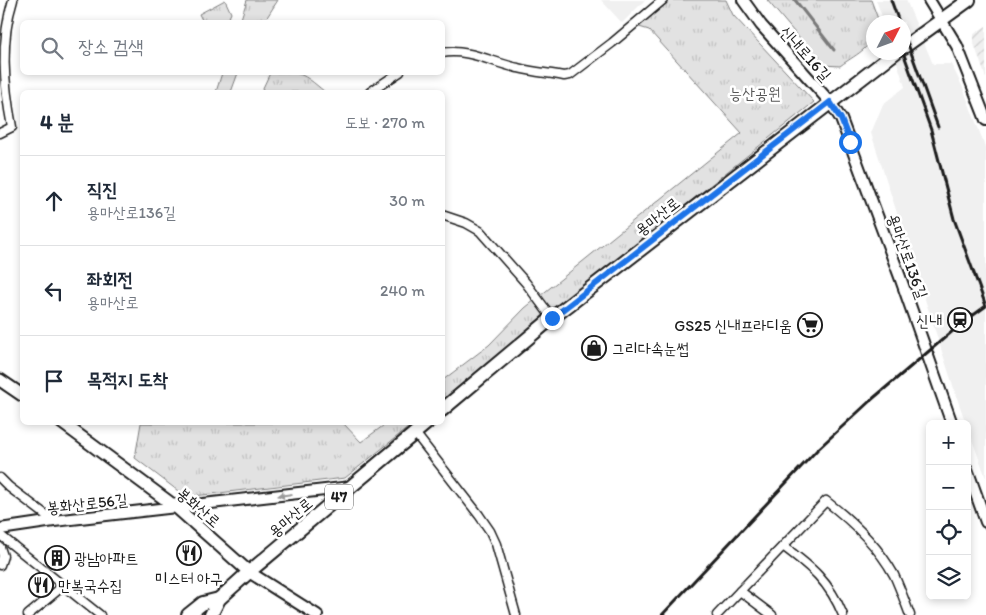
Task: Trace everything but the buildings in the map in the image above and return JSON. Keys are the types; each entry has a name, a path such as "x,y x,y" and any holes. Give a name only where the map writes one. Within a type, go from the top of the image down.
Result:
{"main road":[{"path":"911,42 969,0"},
{"name":"용마산로","path":"445,407 552,318 885,60"},
{"path":"0,380 20,394"},
{"name":"봉화산로","path":"64,425 177,508 249,572"},
{"name":"용마산로","path":"211,615 219,599 249,572 424,425"},
{"name":"용마산로","path":"188,615 203,603 219,599"}],"street":[{"path":"0,133 12,127 3,70 7,18 14,0"},
{"path":"445,53 472,55 518,68 564,76 570,75 612,43 662,0"},
{"name":"신내로16길","path":"742,0 761,25 830,102"},
{"path":"929,0 957,46 986,120"},
{"path":"373,90 396,75"},
{"name":"용마산로136길","path":"830,102 841,119 850,142 951,420"},
{"path":"445,217 466,223 485,236 526,283 552,318"},
{"path":"415,433 490,531 496,544 516,615"},
{"path":"1,480 54,521"},
{"path":"971,480 986,522"},
{"name":"봉화산로56길","path":"0,529 54,521 351,487"},
{"path":"718,615 826,501 858,529 881,556 894,576 910,615"},
{"path":"0,535 100,615"},
{"path":"783,546 810,566 826,583 843,615"},
{"path":"0,547 3,556 0,564"},
{"name":"봉화산로","path":"249,572 317,615"},
{"path":"28,615 64,586"},
{"path":"740,591 772,615"}],"shaded area":[{"path":"601,0 645,0 622,23"},
{"path":"876,0 906,0 933,64 951,64 963,88 986,149 986,478 971,437 971,420 965,420 959,404 871,133 883,104 905,87 896,60 911,60 911,15 881,15"},
{"path":"986,26 986,78 974,44 974,34"}],"green space":[{"path":"225,0 231,13 228,20 202,20 199,14"},
{"path":"247,0 278,0 265,20 241,20"},
{"name":"능산공원","path":"663,0 726,0 733,15 814,102 445,398 445,378 489,345 525,308 742,133 649,30 633,25"},
{"path":"767,0 871,0 877,15 866,15 866,46 840,66 822,65"},
{"path":"221,75 237,75 232,90 217,90"},
{"path":"269,75 300,75 311,80 323,90 262,90"},
{"path":"141,425 345,425 361,442 384,425 411,425 345,478 186,497 135,458"}],"waterway":[{"path":"795,0 834,50"}],"railway":[{"path":"891,0 896,15"},
{"path":"911,52 938,127"},
{"path":"662,615 817,450 870,401 961,324 986,306 954,219 931,130 906,60"}],"place":[{"name":"신내","path":"960,320"},
{"name":"GS25 신내프라디움","path":"810,325"},
{"name":"그리다속눈썹","path":"594,348"},
{"name":"미스터 아구","path":"189,553"},
{"name":"광남아파트","path":"57,558"},
{"name":"만복국수집","path":"41,585"}],"route":[{"path":"552,318 830,102 841,119 850,142"}]}
